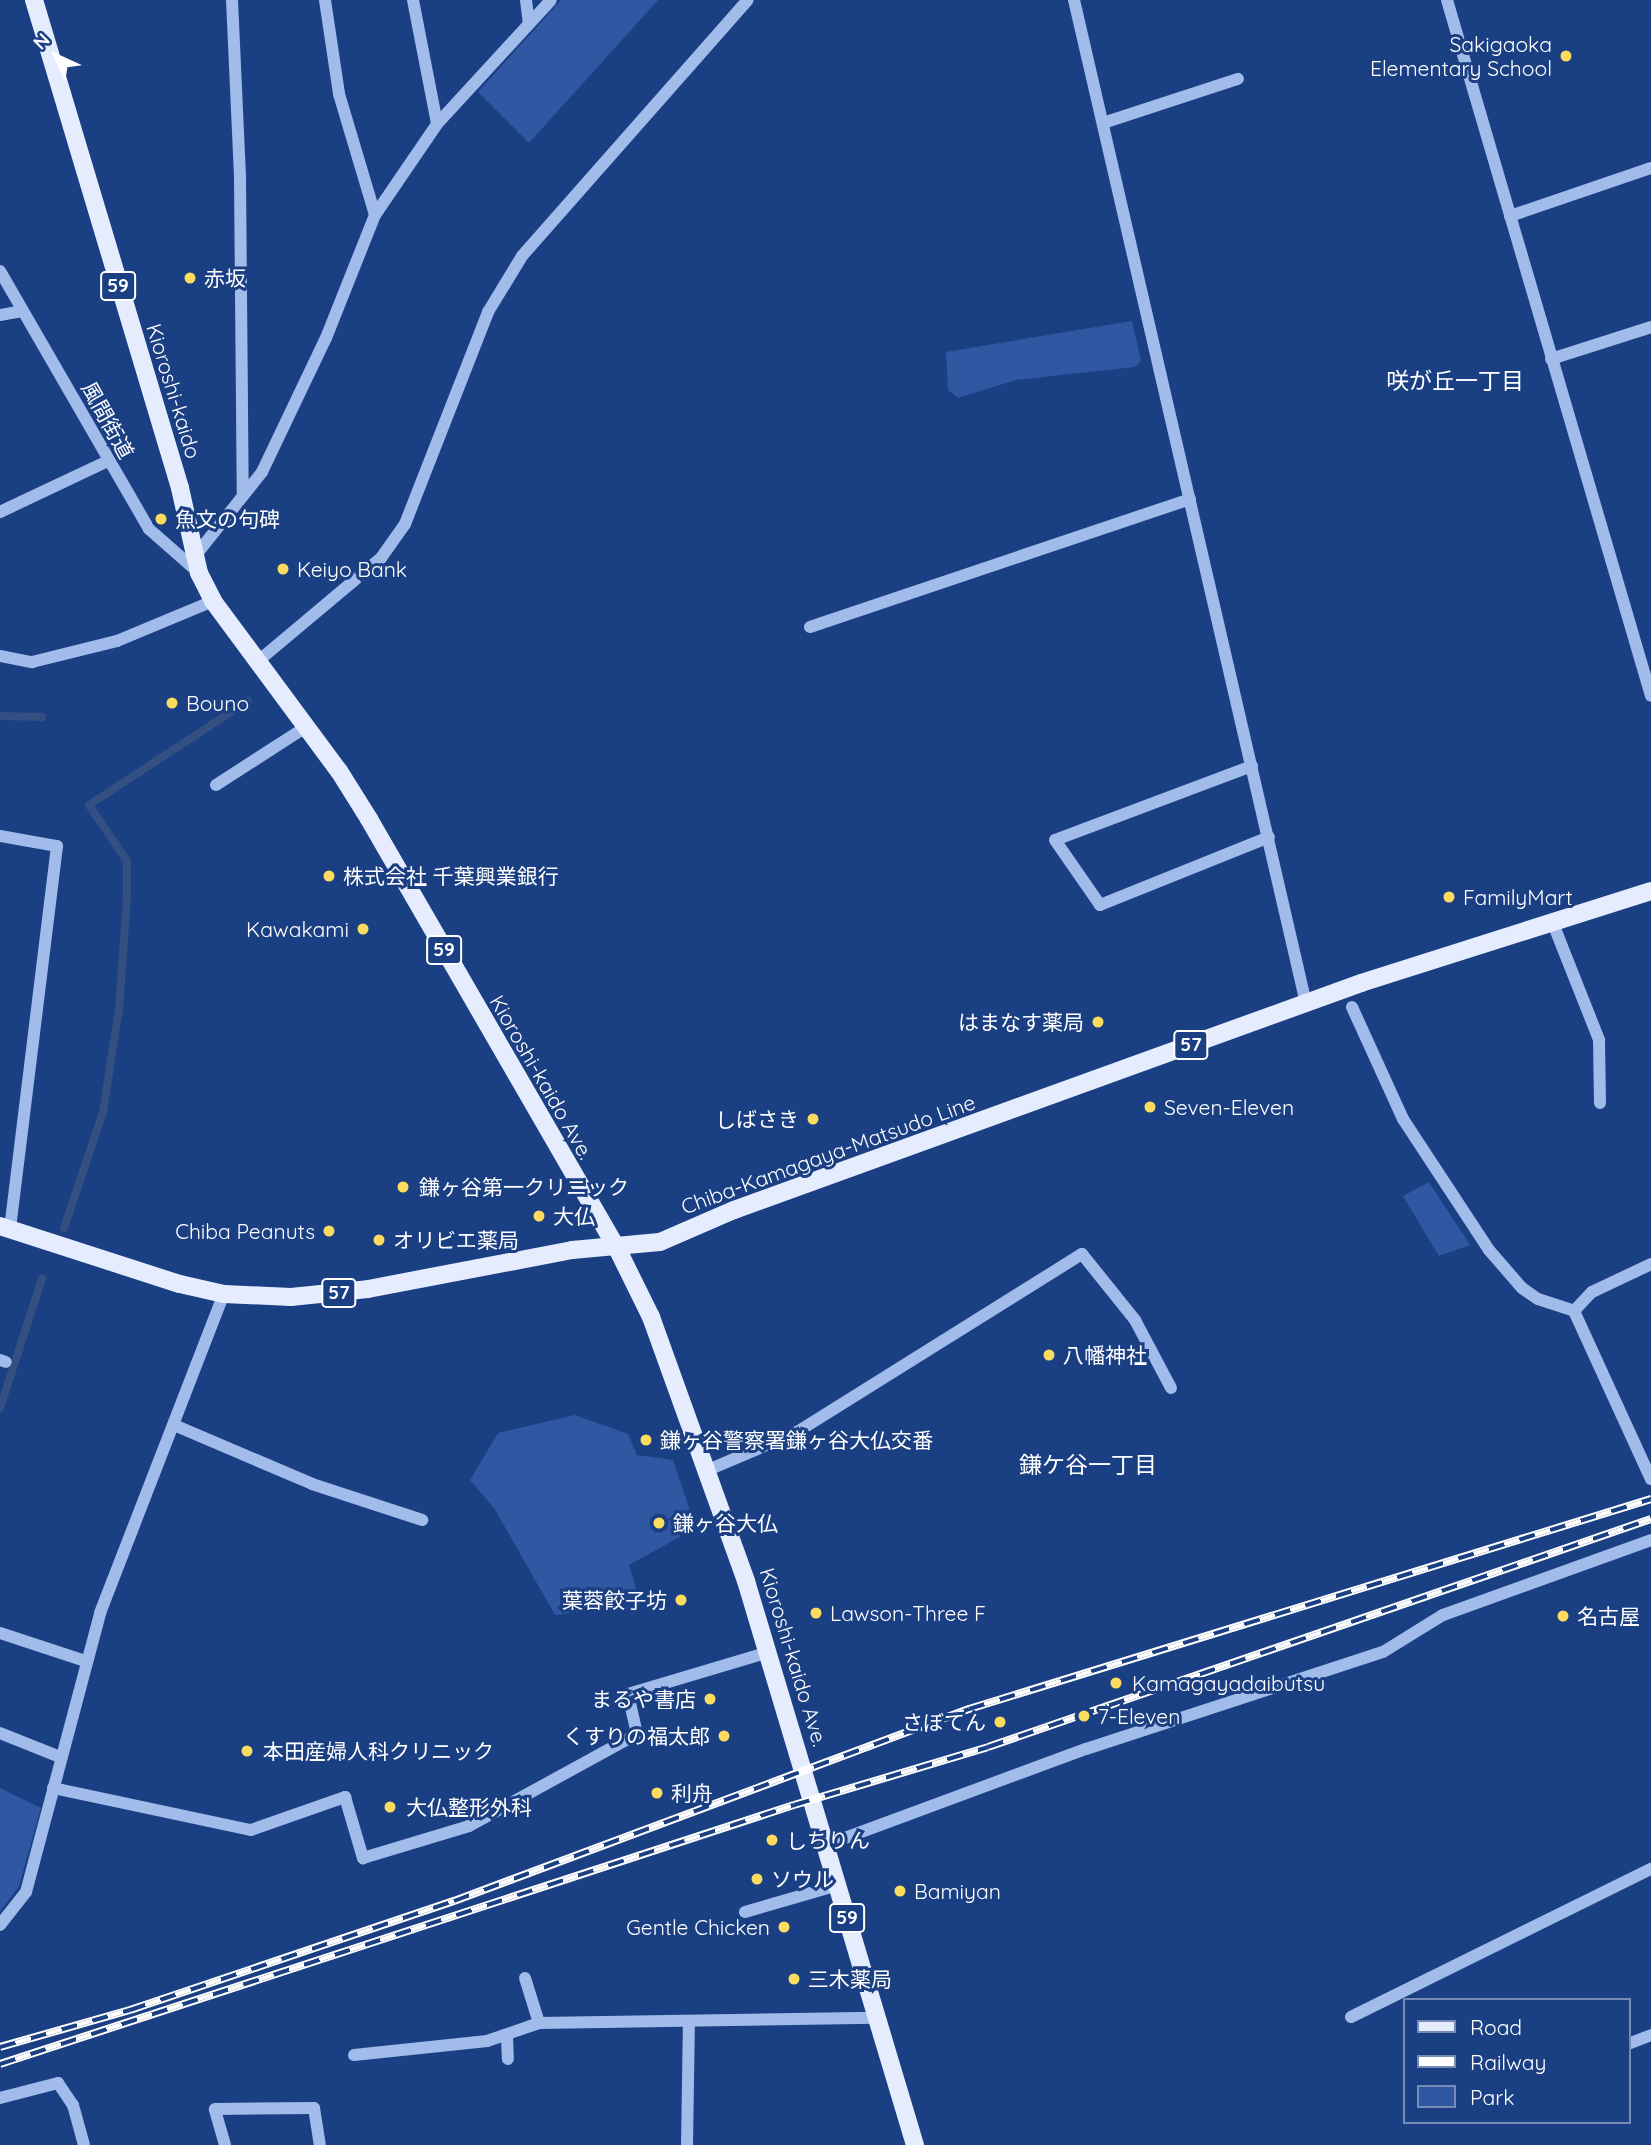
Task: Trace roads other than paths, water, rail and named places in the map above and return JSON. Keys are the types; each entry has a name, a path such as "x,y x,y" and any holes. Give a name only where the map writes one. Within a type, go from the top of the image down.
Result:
{"main road":[{"name":"Kioroshi-kaido","path":"34,0 180,488 197,565 213,601 257,662"},
{"name":"Kioroshi-kaido Ave.","path":"257,662 306,727 369,819 617,1248 651,1317 708,1470 769,1652 915,2145"},
{"name":"Chiba-Kamagaya-Matsudo Line","path":"5,1227 56,1245 224,1294 327,1294 572,1250 660,1242 734,1210 1306,1003 1651,891"}],"street":[{"path":"232,0 240,178 243,494"},
{"path":"325,0 339,94 375,215"},
{"path":"413,0 437,124"},
{"path":"526,0 529,24"},
{"path":"197,565 243,494 262,472 319,353 375,215 437,124 551,0"},
{"path":"257,662 381,558 405,524 488,312 522,256 748,0"},
{"path":"1074,0 1306,1003"},
{"path":"1447,0 1651,696"},
{"path":"1103,123 1238,79"},
{"path":"1510,216 1651,168"},
{"name":"風間街道","path":"0,271 149,529 197,565"},
{"path":"0,315 22,311"},
{"path":"1551,359 1651,327"},
{"path":"0,512 108,461"},
{"path":"810,627 1190,499"},
{"path":"0,656 32,662 117,641 213,601"},
{"path":"216,785 306,727"},
{"path":"1252,766 1055,840 1100,905 1269,837"},
{"path":"0,836 57,846 5,1227"},
{"path":"1552,921 1599,1040 1600,1103"},
{"path":"1352,1007 1403,1119 1489,1250 1522,1288 1538,1299 1574,1311 1651,1479"},
{"path":"708,1470 797,1432 1082,1254 1135,1320 1171,1388"},
{"path":"1574,1311 1592,1292 1651,1264"},
{"path":"0,1925 26,1892 85,1661 224,1294"},
{"path":"174,1425 312,1484 422,1520"},
{"path":"826,1844 1086,1749 1383,1652 1443,1615 1651,1540"},
{"path":"0,1633 85,1661"},
{"path":"52,1788 251,1830 345,1797 363,1858 468,1826 637,1734 628,1694 769,1652"},
{"path":"0,1733 60,1758"},
{"path":"1351,2017 1651,1870"},
{"path":"746,1912 838,1885"},
{"path":"526,1978 539,2022"},
{"path":"354,2055 506,2035 539,2022 689,2024 876,2018"},
{"path":"687,2145 689,2024"},
{"path":"506,2035 508,2059"},
{"path":"1630,2043 1651,2035"},
{"path":"0,2098 58,2083 73,2105 84,2145"},
{"path":"225,2145 215,2109 314,2108 320,2145"}],"waterway":[{"path":"64,1228 103,1112 119,1009 127,898 127,861 89,805 248,701"},
{"path":"0,716 42,717"},
{"path":"0,1408 42,1279"}],"railway":[{"path":"0,2047 130,2010 454,1901 969,1709 1651,1499"},
{"path":"0,2064 794,1805 988,1747 1651,1519"}],"place":[{"name":"Sakigaoka Elementary School","path":"1566,56"},
{"name":"赤坂","path":"190,278"},
{"name":"魚文の句碑","path":"161,519"},
{"name":"Keiyo Bank","path":"283,569"},
{"name":"Bouno","path":"172,703"},
{"name":"株式会社 千葉興業銀行","path":"329,876"},
{"name":"FamilyMart","path":"1449,897"},
{"name":"Kawakami","path":"363,929"},
{"name":"はまなす薬局","path":"1098,1022"},
{"name":"Seven-Eleven","path":"1150,1107"},
{"name":"しばさき","path":"813,1119"},
{"name":"鎌ヶ谷第一クリニック","path":"403,1187"},
{"name":"大仏","path":"539,1216"},
{"name":"Chiba Peanuts","path":"329,1231"},
{"name":"オリビエ薬局","path":"379,1240"},
{"name":"八幡神社","path":"1049,1355"},
{"name":"鎌ヶ谷警察署鎌ヶ谷大仏交番","path":"646,1440"},
{"name":"鎌ヶ谷大仏","path":"659,1523"},
{"name":"葉蓉餃子坊","path":"681,1600"},
{"name":"Lawson-Three F","path":"816,1613"},
{"name":"名古屋","path":"1563,1616"},
{"name":"Kamagayadaibutsu","path":"1116,1683"},
{"name":"まるや書店","path":"710,1699"},
{"name":"7-Eleven","path":"1084,1716"},
{"name":"さぼてん","path":"1000,1722"},
{"name":"くすりの福太郎","path":"724,1736"},
{"name":"本田産婦人科クリニック","path":"247,1751"},
{"name":"利舟","path":"657,1793"},
{"name":"大仏整形外科","path":"390,1807"},
{"name":"しちりん","path":"772,1840"},
{"name":"ソウル","path":"757,1879"},
{"name":"Bamiyan","path":"900,1891"},
{"name":"Gentle Chicken","path":"784,1927"},
{"name":"三木薬局","path":"794,1979"}],"district":[{"name":"咲が丘一丁目","path":"1455,381"},
{"name":"鎌ケ谷一丁目","path":"1088,1465"}]}
